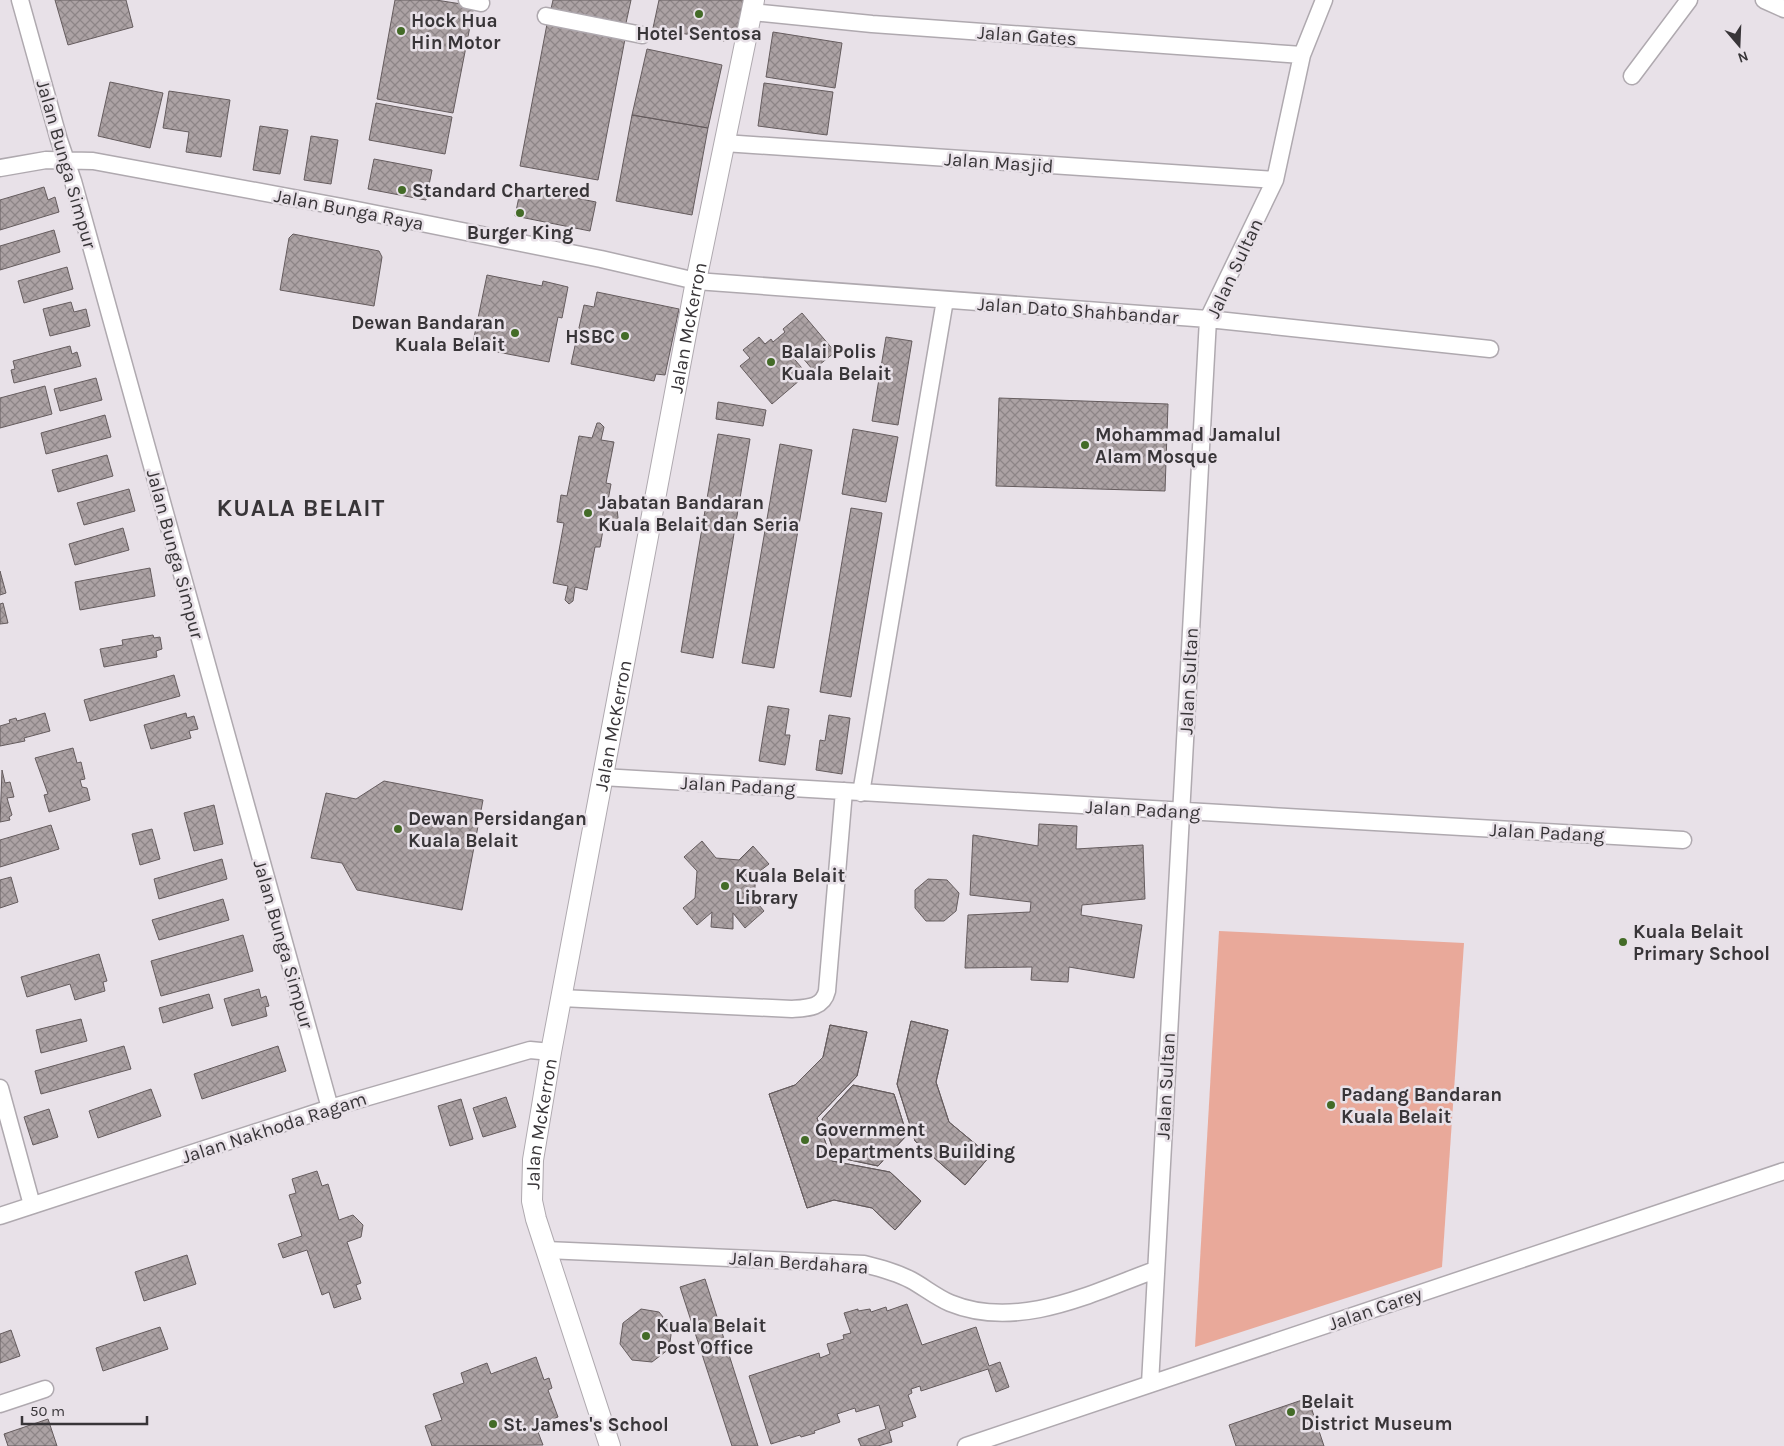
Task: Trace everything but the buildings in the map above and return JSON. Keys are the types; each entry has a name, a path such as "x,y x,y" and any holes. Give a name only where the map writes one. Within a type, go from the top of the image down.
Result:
{"main road":[{"name":"Jalan McKerron","path":"610,1446 534,1211 532,1177 537,1132 551,1052 602,777 696,281 753,6"}],"street":[{"name":"Jalan Bunga Simpur","path":"20,0 330,1108"},
{"name":"Jalan Sultan","path":"1150,1384 1208,319 1275,180 1302,56 1324,0"},
{"path":"1632,76 1689,0"},
{"path":"1764,0 1784,9"},
{"name":"Jalan Gates","path":"753,6 872,24 1302,56"},
{"path":"546,16 642,35"},
{"name":"Jalan Masjid","path":"724,143 1275,180"},
{"name":"Jalan Bunga Raya","path":"0,168 46,160 93,161 236,186 591,257 696,281"},
{"name":"Jalan Dato Shahbandar","path":"696,281 1208,319 1490,349"},
{"path":"862,793 945,300"},
{"name":"Jalan Padang","path":"602,777 1683,840"},
{"path":"561,998 792,1009 818,1005 825,999 827,991 844,791"},
{"name":"Jalan Nakhoda Ragam","path":"0,1216 330,1108 530,1050 551,1052"},
{"path":"0,1088 32,1205"},
{"name":"Jalan Carey","path":"966,1446 1784,1171"},
{"name":"Jalan Berdahara","path":"546,1250 864,1264 910,1280 950,1303 992,1313 1043,1308 1072,1300 1155,1270"},
{"path":"0,1404 45,1389"}],"shaded area":[{"name":"Padang Bandaran Kuala Belait","path":"1219,931 1464,943 1442,1267 1195,1347"}],"place":[{"name":"Hotel Sentosa","path":"699,14"},
{"name":"Hock Hua Hin Motor","path":"401,31"},
{"name":"Standard Chartered","path":"402,190"},
{"name":"Burger King","path":"520,213"},
{"name":"Dewan Bandaran Kuala Belait","path":"515,333"},
{"name":"HSBC","path":"625,336"},
{"name":"Balai Polis Kuala Belait","path":"771,362"},
{"name":"Mohammad Jamalul Alam Mosque","path":"1085,445"},
{"name":"Jabatan Bandaran Kuala Belait dan Seria","path":"588,513"},
{"name":"Dewan Persidangan Kuala Belait","path":"398,829"},
{"name":"Kuala Belait Library","path":"725,886"},
{"name":"Kuala Belait Primary School","path":"1623,942"},
{"name":"Padang Bandaran Kuala Belait","path":"1331,1105"},
{"name":"Government Departments Building","path":"805,1140"},
{"name":"Kuala Belait Post Office","path":"646,1336"},
{"name":"Belait District Museum","path":"1291,1412"},
{"name":"St. James's School","path":"493,1424"}],"district":[{"name":"KUALA BELAIT","path":"301,508"}]}
